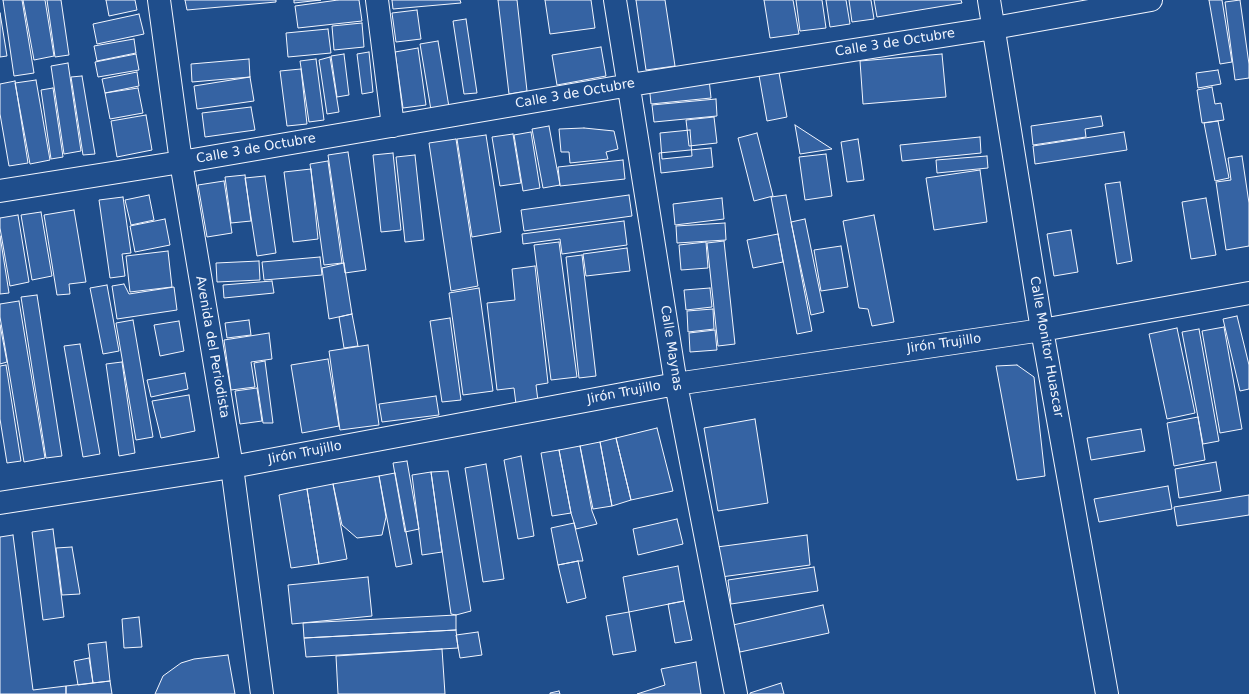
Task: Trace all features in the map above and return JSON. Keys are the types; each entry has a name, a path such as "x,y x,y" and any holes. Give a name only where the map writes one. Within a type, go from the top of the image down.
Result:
{"street":[{"name":"Avenida del Periodista","path":"159,0 181,162 232,467 262,694"},
{"path":"377,0 394,126"},
{"name":"Calle Maynas","path":"615,0 630,85 676,384 736,694"},
{"name":"Calle Monitor Huascar","path":"989,0 1042,330 1106,694"},
{"name":"Calle 3 de Octubre","path":"0,191 181,162 630,85 994,28 1151,0"},
{"name":"Jirón Trujillo","path":"0,503 232,467 676,384 1042,330 1249,293"}],"building":[{"path":"3,0 22,0 34,73 14,76"},
{"path":"23,0 45,0 54,56 34,60"},
{"path":"47,0 61,0 69,55 55,57"},
{"path":"106,0 135,0 137,10 109,16"},
{"path":"185,0 276,0 276,2 187,10"},
{"path":"294,0 321,0 294,3"},
{"path":"338,0 359,0 362,21 298,28 295,6"},
{"path":"392,0 460,0 461,3 393,9"},
{"path":"498,0 517,0 527,91 509,94"},
{"path":"545,0 591,0 595,28 550,34"},
{"path":"636,0 665,0 675,66 646,70"},
{"path":"764,0 793,0 799,34 770,38"},
{"path":"796,0 822,0 826,28 800,31"},
{"path":"826,0 846,0 850,24 830,27"},
{"path":"849,0 871,0 874,19 852,22"},
{"path":"874,0 961,0 962,3 877,17"},
{"path":"1209,0 1222,0 1232,62 1220,64"},
{"path":"1240,0 1249,64 1249,78 1235,80 1225,2"},
{"path":"417,10 421,39 396,42 392,13"},
{"path":"0,13 7,56 0,57"},
{"path":"139,14 144,34 97,44 93,24"},
{"path":"466,19 477,93 464,94 453,21"},
{"path":"362,23 364,47 334,50 332,26"},
{"path":"328,29 331,53 288,57 286,33"},
{"path":"134,39 136,53 97,61 94,46"},
{"path":"438,41 449,107 431,110 420,44"},
{"path":"601,47 606,76 557,85 552,55"},
{"path":"418,48 426,105 403,108 395,52"},
{"path":"369,52 373,92 362,94 357,54"},
{"path":"136,54 139,70 98,77 95,62"},
{"path":"344,54 349,95 337,97 331,56"},
{"path":"942,54 946,97 863,104 860,61"},
{"path":"330,57 339,112 327,114 319,60"},
{"path":"249,59 250,77 192,82 191,64"},
{"path":"316,59 324,120 309,122 300,61"},
{"path":"68,63 81,151 64,154 51,66"},
{"path":"778,67 787,117 767,121 758,70"},
{"path":"301,69 307,124 287,126 280,71"},
{"path":"1218,70 1221,84 1198,88 1196,73"},
{"path":"137,72 139,86 105,93 102,79"},
{"path":"82,76 95,154 83,155 71,77"},
{"path":"250,77 254,101 197,109 194,86"},
{"path":"709,79 711,98 651,104 649,84"},
{"path":"36,80 50,160 30,164 15,83"},
{"path":"15,81 28,163 9,166 0,114 0,84"},
{"path":"1212,87 1215,104 1221,103 1224,120 1202,123 1197,90"},
{"path":"53,88 63,157 51,159 41,90"},
{"path":"138,88 143,113 110,119 105,93"},
{"path":"716,99 717,116 654,122 652,105"},
{"path":"251,107 255,130 205,137 202,113"},
{"path":"146,115 152,150 117,157 111,121"},
{"path":"1101,116 1103,126 1085,129 1086,137 1033,145 1031,126"},
{"path":"714,117 717,143 689,146 686,120"},
{"path":"1218,121 1229,178 1215,181 1204,123"},
{"path":"795,125 832,149 800,154"},
{"path":"549,126 560,185 543,188 532,129"},
{"path":"584,128 614,131 618,149 606,152 608,159 570,163 569,152 561,152 559,129"},
{"path":"690,130 692,156 662,159 660,133"},
{"path":"531,132 540,188 523,191 514,135"},
{"path":"1124,132 1127,150 1035,164 1033,146"},
{"path":"757,133 773,196 754,201 738,138"},
{"path":"513,134 521,183 500,186 492,137"},
{"path":"486,135 501,232 472,237 457,139"},
{"path":"980,137 981,153 902,161 900,145"},
{"path":"456,139 478,286 451,291 429,143"},
{"path":"858,139 864,180 847,182 841,142"},
{"path":"711,148 713,167 661,173 659,153"},
{"path":"348,152 366,270 345,273 328,155"},
{"path":"393,153 401,230 381,232 373,155"},
{"path":"826,154 832,196 805,200 799,157"},
{"path":"415,155 424,240 405,242 396,157"},
{"path":"987,156 988,168 937,173 936,160"},
{"path":"1242,156 1249,203 1249,246 1226,250 1216,182 1231,180 1228,158"},
{"path":"623,160 625,179 560,186 558,167"},
{"path":"328,161 342,263 324,265 310,164"},
{"path":"311,169 318,239 293,242 284,172"},
{"path":"980,170 987,222 934,230 926,178"},
{"path":"245,175 251,221 231,223 225,177"},
{"path":"265,176 276,253 257,256 245,178"},
{"path":"224,181 232,233 207,237 198,185"},
{"path":"1120,182 1132,261 1117,264 1105,184"},
{"path":"149,195 154,220 131,225 125,200"},
{"path":"629,195 632,216 524,231 521,210"},
{"path":"786,195 812,331 797,334 771,197"},
{"path":"123,197 131,253 122,254 125,276 110,278 99,200"},
{"path":"722,198 724,219 675,225 673,204"},
{"path":"1206,198 1216,255 1191,259 1182,202"},
{"path":"74,210 86,282 69,284 70,294 57,295 44,215"},
{"path":"41,212 52,276 32,280 21,215"},
{"path":"18,215 29,282 10,286 0,228 0,218"},
{"path":"874,215 894,322 872,326 868,309 859,308 843,221"},
{"path":"165,219 170,245 135,252 130,226"},
{"path":"805,219 824,312 811,315 791,222"},
{"path":"624,221 627,245 562,254 560,239 523,244 522,234"},
{"path":"725,223 726,240 677,243 676,226"},
{"path":"1071,230 1078,272 1054,276 1047,234"},
{"path":"778,234 783,262 753,268 747,240"},
{"path":"0,236 9,293 0,294"},
{"path":"724,241 735,344 718,346 707,243"},
{"path":"559,242 577,377 551,380 534,245"},
{"path":"706,242 708,268 681,270 679,245"},
{"path":"841,246 848,287 821,291 814,250"},
{"path":"627,248 630,271 586,276 583,254"},
{"path":"168,251 172,287 130,292 126,256"},
{"path":"582,255 596,376 579,378 566,257"},
{"path":"320,257 322,275 264,280 262,262"},
{"path":"259,261 260,280 217,282 216,263"},
{"path":"344,263 352,314 329,319 322,268"},
{"path":"535,266 548,383 536,385 538,401 516,404 514,388 497,390 487,303 515,300 512,269"},
{"path":"272,281 274,293 224,298 223,285"},
{"path":"124,284 129,294 174,287 177,310 117,319 112,286"},
{"path":"107,285 119,351 103,354 90,288"},
{"path":"479,288 493,391 463,395 449,293"},
{"path":"710,288 712,307 686,310 684,290"},
{"path":"37,295 62,456 46,458 21,297"},
{"path":"19,301 45,458 24,462 0,317 0,304"},
{"path":"713,309 714,329 688,332 687,311"},
{"path":"352,314 358,346 344,348 339,317"},
{"path":"1237,316 1249,365 1249,389 1240,391 1223,319"},
{"path":"450,318 461,400 442,402 430,321"},
{"path":"133,320 153,437 136,440 116,323"},
{"path":"249,320 251,335 227,338 225,323"},
{"path":"179,321 184,351 160,356 154,325"},
{"path":"0,325 7,362 0,364"},
{"path":"1224,327 1242,429 1220,433 1202,331"},
{"path":"1177,328 1195,413 1167,419 1149,334"},
{"path":"1199,329 1219,441 1203,444 1182,332"},
{"path":"715,330 717,350 690,352 689,333"},
{"path":"269,333 272,359 251,362 255,387 231,390 224,340"},
{"path":"80,344 100,454 83,457 64,346"},
{"path":"368,345 379,425 340,430 329,351"},
{"path":"328,359 339,426 302,433 291,365"},
{"path":"265,361 273,423 263,423 254,363"},
{"path":"122,362 135,453 119,456 106,364"},
{"path":"6,365 21,461 7,463 0,419 0,366"},
{"path":"1017,365 1034,377 1045,476 1017,480 996,366"},
{"path":"185,373 188,389 151,397 147,380"},
{"path":"257,388 262,421 240,424 235,391"},
{"path":"189,395 195,431 161,438 152,401"},
{"path":"436,396 439,415 382,422 379,404"},
{"path":"1198,417 1205,460 1174,466 1167,423"},
{"path":"755,419 768,503 718,511 704,428"},
{"path":"657,428 673,491 631,500 616,438"},
{"path":"1141,429 1145,451 1091,460 1087,438"},
{"path":"616,438 631,500 612,506 600,442"},
{"path":"600,442 612,506 593,509 580,446"},
{"path":"580,446 592,511 597,524 576,529 571,513 559,450"},
{"path":"559,450 571,513 552,516 541,453"},
{"path":"521,456 534,536 518,539 504,460"},
{"path":"407,461 419,529 405,532 393,463"},
{"path":"1216,462 1221,491 1179,498 1175,469"},
{"path":"486,464 504,579 483,582 465,468"},
{"path":"448,471 471,611 456,615 451,614 431,472"},
{"path":"431,472 442,552 422,555 412,475"},
{"path":"395,473 412,564 396,567 379,476"},
{"path":"379,476 386,517 382,535 357,538 342,525 333,484"},
{"path":"333,484 347,559 319,564 307,489"},
{"path":"1168,486 1172,509 1099,522 1094,499"},
{"path":"307,489 319,564 291,568 279,495"},
{"path":"1249,495 1249,515 1177,526 1174,507"},
{"path":"677,519 683,544 638,555 633,529"},
{"path":"574,523 583,561 558,565 551,528"},
{"path":"53,529 64,617 43,620 32,532"},
{"path":"13,535 33,690 66,686 66,694 0,694 0,537"},
{"path":"807,535 810,565 721,577 717,547"},
{"path":"72,547 80,594 62,595 56,548"},
{"path":"578,561 586,598 567,603 558,565"},
{"path":"678,566 684,601 629,612 623,577"},
{"path":"814,567 818,591 731,604 728,580"},
{"path":"368,577 372,616 292,624 288,585"},
{"path":"684,601 692,640 675,643 668,604"},
{"path":"823,605 829,633 740,652 733,625"},
{"path":"629,612 636,651 613,655 606,616"},
{"path":"456,615 456,630 304,638 303,623"},
{"path":"139,617 142,647 124,648 122,619"},
{"path":"456,630 458,648 306,657 304,638"},
{"path":"478,632 482,655 460,658 456,635"},
{"path":"106,642 110,681 93,683 88,644"},
{"path":"442,649 445,694 338,694 336,656"},
{"path":"228,655 235,694 155,694 163,676 181,663 194,659"},
{"path":"89,658 93,683 78,685 74,661"},
{"path":"696,662 701,694 637,694 665,685 661,669"},
{"path":"110,681 112,694 66,694 66,686"},
{"path":"781,683 784,694 750,694 750,693"},
{"path":"559,691 560,694 550,694 550,693"}]}
